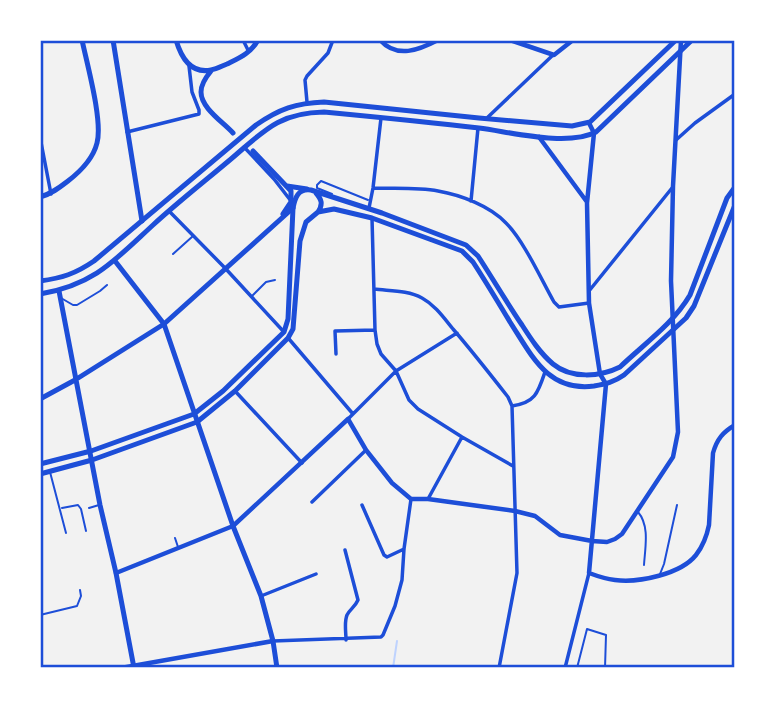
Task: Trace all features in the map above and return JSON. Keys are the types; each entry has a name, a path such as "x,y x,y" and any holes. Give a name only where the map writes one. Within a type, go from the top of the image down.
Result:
{"main road":[{"path":"40,197 51,194 78,174 89,161 98,139 99,129 82,40"},
{"path":"113,40 142,221 139,239"},
{"path":"177,40 180,52 189,65 199,70 211,71"},
{"path":"233,133 209,109 201,91 204,80 211,71 249,52 258,40"},
{"path":"40,281 62,278 80,271 94,261 267,117 279,110 307,102 324,102 572,126 589,123 679,40"},
{"path":"40,294 60,294 115,261 244,147 269,127 293,115 324,112 539,137 579,138 594,133 692,40"},
{"path":"199,70 204,80"},
{"path":"40,464 91,451 194,414 284,332 288,320 291,191 253,151"},
{"path":"287,186 307,189 351,203 369,205 466,245 478,256 538,348 553,365 574,373 600,374 620,367 683,307 691,295 727,198 735,187"},
{"path":"40,399 164,324 279,220 296,197 307,189"},
{"path":"40,474 92,460 197,422 235,390 288,338 295,321 300,241 306,222 322,205 316,192"},
{"path":"318,212 334,209 372,218 457,248 473,262 531,355 545,372 555,380 582,387 614,382 686,318 694,306 735,204"},
{"path":"142,221 161,218"},
{"path":"115,261 164,324 233,526 261,596 277,668"},
{"path":"60,294 134,666"}],"street":[{"path":"243,40 249,52"},
{"path":"307,102 305,80 328,52 333,40"},
{"path":"380,40 391,49 408,52 438,40"},
{"path":"510,40 554,55"},
{"path":"486,119 573,40"},
{"path":"288,338 351,417 366,450 392,483 411,499 515,511 535,516 560,535 592,541 607,542 622,534 673,457 678,432 671,281 679,40"},
{"path":"127,132 199,114 200,110 192,92 189,65"},
{"path":"676,140 735,93"},
{"path":"725,101 735,101"},
{"path":"369,205 381,118"},
{"path":"565,668 589,573 606,384 600,374 589,303 587,203 594,133 589,123"},
{"path":"471,201 478,128"},
{"path":"40,137 51,194"},
{"path":"539,137 587,203"},
{"path":"244,147 274,179 292,205"},
{"path":"589,291 674,186"},
{"path":"373,188 435,190 471,201 509,225 559,307 589,303"},
{"path":"169,211 284,332"},
{"path":"372,218 374,330 381,354 396,371 409,400 418,409 513,466"},
{"path":"374,289 405,292 424,299 457,333 508,397 512,406 517,573 499,668"},
{"path":"336,354 335,331 374,330"},
{"path":"116,573 233,526 351,417 396,371 457,333"},
{"path":"512,406 530,401 538,392 545,372"},
{"path":"235,390 302,463"},
{"path":"589,573 615,580 633,580 671,572 695,556 707,536 711,515 713,453 719,437 735,425"},
{"path":"428,499 462,437"},
{"path":"312,502 366,450"},
{"path":"121,668 273,642 381,637 395,606 402,580 411,499"},
{"path":"362,505 384,555 404,549"},
{"path":"345,550 358,600 346,619 346,639"},
{"path":"261,596 316,574"}],"lane":[{"path":"351,203 317,188 317,185 321,181 328,183 369,205"},
{"path":"173,254 193,236"},
{"path":"252,297 266,282 275,280"},
{"path":"60,294 73,305 77,305 107,285"},
{"path":"50,471 66,533"},
{"path":"60,509 78,505 86,531"},
{"path":"89,508 100,505"},
{"path":"660,575 677,505"},
{"path":"638,512 646,525 644,565"},
{"path":"175,538 178,548"},
{"path":"40,615 77,606 80,590"},
{"path":"577,668 587,629 606,635 605,668"}],"waterway":[{"path":"393,668 397,641"}]}
